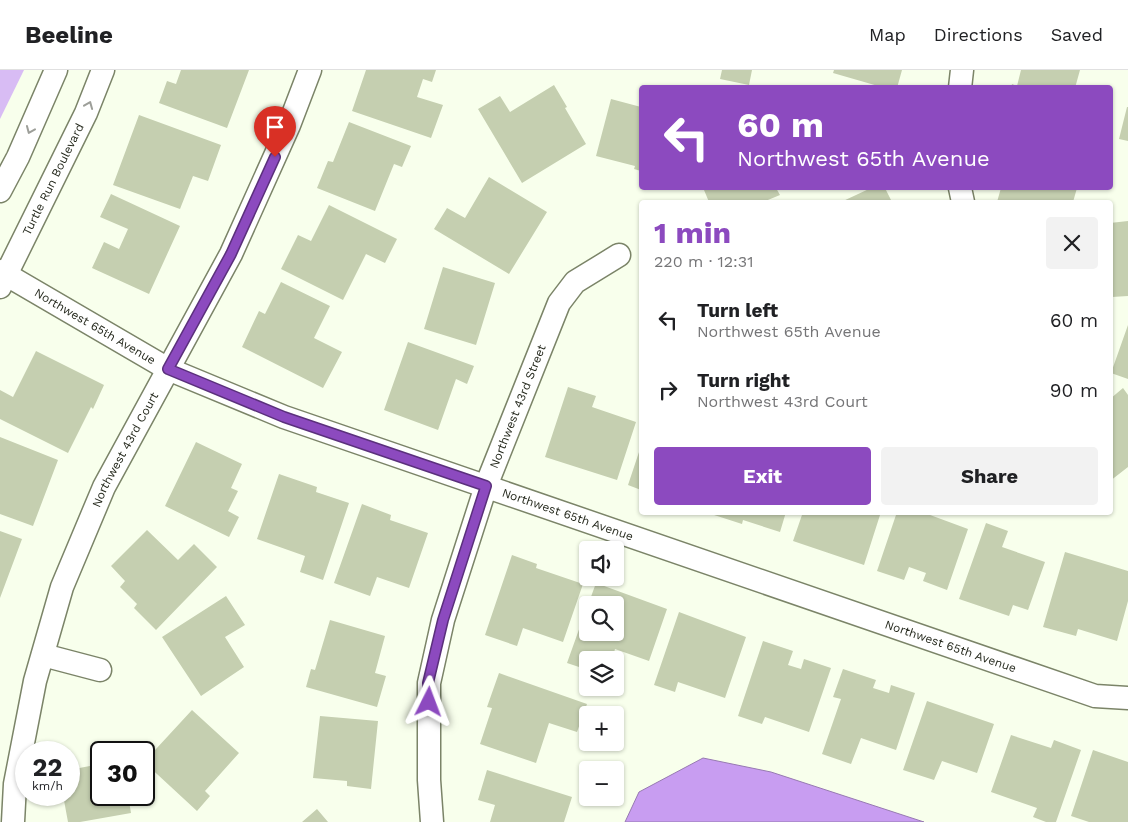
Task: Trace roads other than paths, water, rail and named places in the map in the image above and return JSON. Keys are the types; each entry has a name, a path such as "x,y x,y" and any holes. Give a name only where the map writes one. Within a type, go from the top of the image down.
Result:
{"street":[{"path":"0,191 18,157 56,70"},
{"name":"Turtle Run Boulevard","path":"2,278 86,113 103,70"},
{"name":"Northwest 43rd Court","path":"13,822 14,784 35,681 62,586 104,487 231,254 289,125 310,70"},
{"path":"960,85 962,70"},
{"name":"Northwest 43rd Street","path":"432,822 429,780 428,683 443,620 486,486 559,303 575,282 619,255"},
{"name":"Northwest 65th Avenue","path":"2,278 168,369 284,417 1095,696 1128,698"},
{"path":"42,655 100,670"}]}
